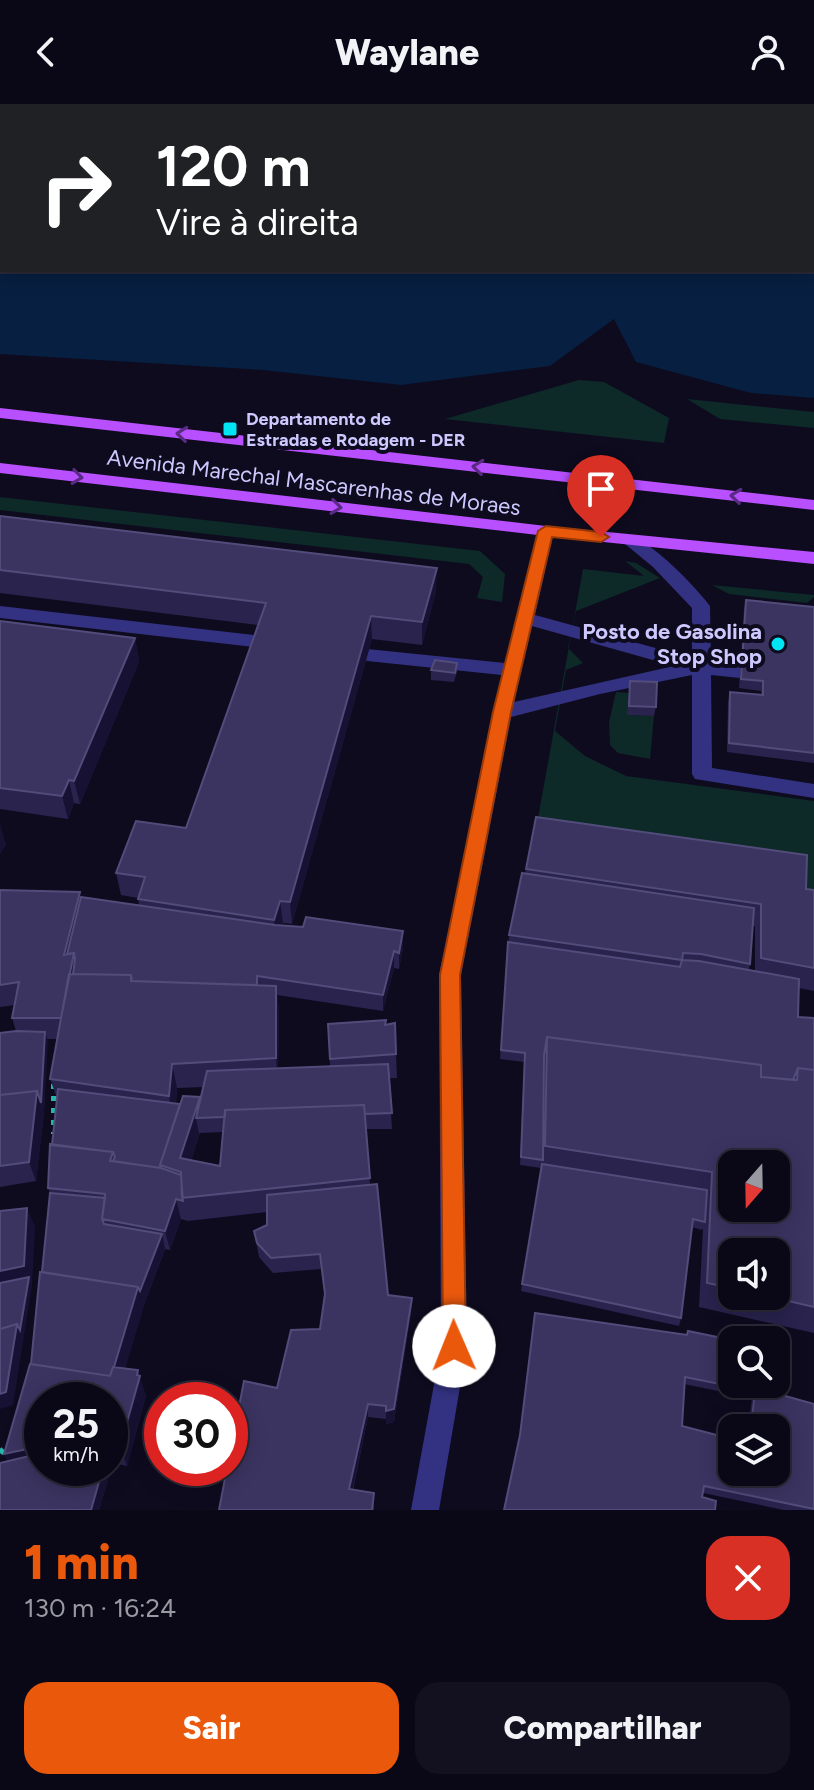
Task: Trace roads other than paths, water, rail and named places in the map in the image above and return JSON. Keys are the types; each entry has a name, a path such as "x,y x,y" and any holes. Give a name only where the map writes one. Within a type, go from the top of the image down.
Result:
{"main road":[{"name":"Avenida Marechal Mascarenhas de Moraes","path":"0,413 814,505"},
{"name":"Avenida Marechal Mascarenhas de Moraes","path":"0,468 546,531 814,558"}],"street":[{"path":"425,1510 454,1346 450,975 502,712 546,531"},
{"path":"628,539 659,563 701,606 702,774 814,791"},
{"path":"0,612 262,642"},
{"path":"524,618 701,667 740,672"},
{"path":"367,655 512,670"},
{"path":"502,712 600,687 701,667"}],"water":[{"path":"0,272 814,272 814,398 751,393 636,362 614,319 550,366 401,385 263,370 0,354"}],"place":[{"name":"Departamento de Estradas e Rodagem - DER","path":"230,429"},
{"name":"Posto de Gasolina Stop Shop","path":"778,644"}]}
